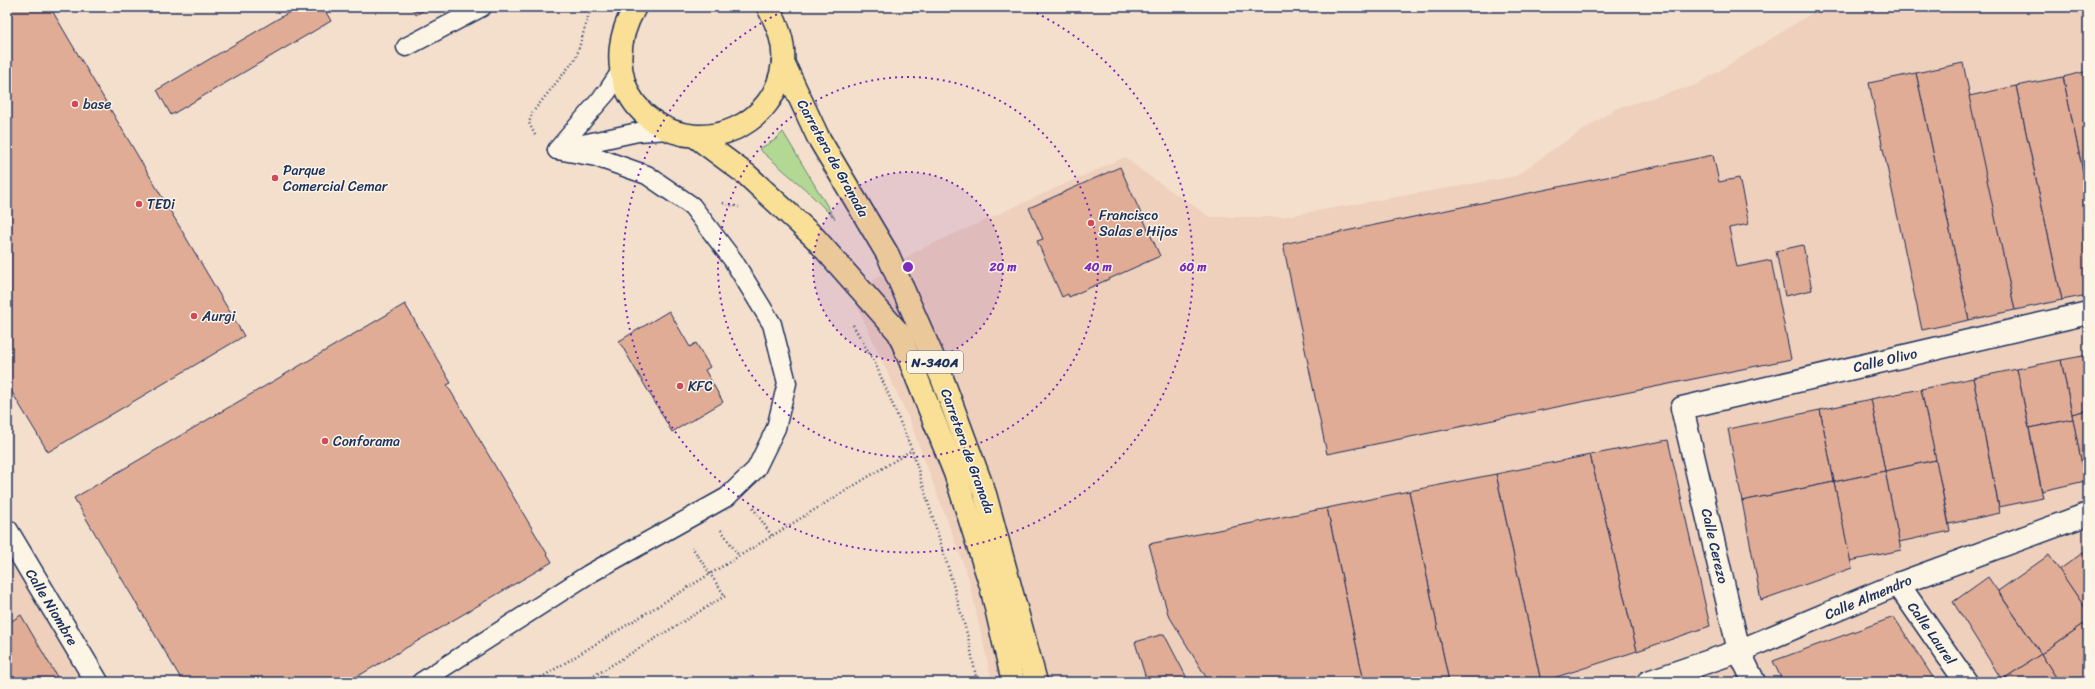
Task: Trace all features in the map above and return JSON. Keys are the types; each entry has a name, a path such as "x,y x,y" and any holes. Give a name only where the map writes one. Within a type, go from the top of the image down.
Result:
{"highway":[{"name":"N-340A","path":"635,7 628,19 622,36 619,54 621,71 626,89 635,104 648,117 669,130 679,134 696,137 722,134 745,124 767,102 777,86 783,62 782,42 777,23 768,7"},
{"name":"Carretera de Granada","path":"783,62 818,137 888,255 942,378 986,494 1036,682"},
{"name":"Carretera de Granada","path":"696,137 747,175 815,238 899,333 957,480 991,586 1013,682"}],"street":[{"name":"Calle Olivo","path":"1682,408 2088,313"},
{"name":"Calle Cerezo","path":"1682,408 1739,651 1754,682"},
{"name":"Calle Almendro","path":"1648,682 1739,651 1898,584 2088,514"},
{"name":"Calle Niombre","path":"7,532 97,682"},
{"name":"Calle Laurel","path":"1898,584 1966,682"}],"lane":[{"path":"406,47 482,7"},
{"path":"557,150 607,92 621,71"},
{"path":"557,150 638,132 669,130"},
{"path":"421,682 589,574 727,497 756,469 776,428 787,383 772,324 733,260 692,206 647,175 596,157 557,150"}],"path":[{"path":"534,682 912,450"},
{"path":"738,486 772,536"},
{"path":"707,509 739,556"},
{"path":"584,682 725,596 677,525"}],"shaded area":[{"path":"1822,7 2088,7 2088,682 992,682 968,576 909,419 852,295 916,251 1125,157 1145,173 1210,217 1282,217 1516,176 1549,152 1617,108 1696,85"},
{"path":"7,520 103,682 7,682"}],"green space":[{"path":"783,132 835,219 805,189 759,149 775,140"}],"building":[{"path":"7,7 50,7 244,336 48,452 7,384"},
{"path":"298,7 323,7 331,21 171,115 157,90"},
{"path":"411,7 429,7 416,15"},
{"path":"1963,63 2015,310 1969,320 1916,73"},
{"path":"2088,71 2088,196 2063,77"},
{"path":"1916,73 1969,320 1922,330 1869,83"},
{"path":"2063,77 2088,196 2088,295 2062,300 2016,86"},
{"path":"2016,86 2062,300 2015,310 1969,96"},
{"path":"1713,155 1719,182 1739,178 1749,224 1729,228 1737,267 1771,260 1791,359 1327,454 1283,244"},
{"name":"Francisco Salas e Hijos","path":"1120,167 1160,256 1069,297 1068,294 1062,297 1037,241 1043,239 1029,208"},
{"path":"1803,245 1812,290 1785,296 1776,251"},
{"name":"Conforama","path":"405,304 451,383 447,385 552,562 348,682 183,682 74,498"},
{"name":"KFC","path":"669,311 690,347 696,343 710,367 705,370 723,402 672,432 619,341"},
{"path":"2088,355 2088,410 2072,414 2061,360"},
{"path":"2061,360 2073,419 2029,428 2017,369"},
{"path":"2017,369 2043,498 1999,507 1973,378"},
{"path":"1973,378 2000,513 1949,524 1921,389"},
{"path":"1921,389 1936,460 1885,471 1871,399"},
{"path":"1871,399 1885,471 1834,482 1820,410"},
{"path":"1820,410 1834,482 1742,501 1728,429"},
{"path":"2088,410 2088,476 2084,477 2072,414"},
{"path":"2073,419 2085,481 2042,491 2029,428"},
{"path":"1668,440 1710,626 1637,651 1590,455"},
{"path":"1590,455 1637,651 1541,682 1496,474"},
{"path":"1936,460 1950,531 1899,542 1885,471"},
{"path":"1885,471 1901,550 1850,561 1834,482"},
{"path":"1496,474 1541,682 1449,682 1409,491"},
{"path":"1834,482 1852,568 1761,600 1742,501"},
{"path":"1409,491 1449,682 1364,682 1327,508"},
{"path":"1327,508 1364,682 1209,682 1168,614 1149,544"},
{"path":"2088,549 2088,612 2059,570"},
{"path":"2049,555 2088,612 2088,621 2041,654 1998,591"},
{"path":"1988,577 2041,654 2002,680 1953,602"},
{"path":"21,615 60,682 7,682 7,624"},
{"path":"1894,617 1936,682 1783,682 1773,661"},
{"path":"2088,621 2088,682 2059,682 2041,654"},
{"path":"1164,634 1189,682 1147,682 1135,642"},
{"path":"2041,654 2059,682 2003,682 2002,680"}],"place":[{"name":"base","path":"75,104"},
{"name":"Parque Comercial Cemar","path":"275,178"},
{"name":"TEDi","path":"139,204"},
{"name":"Francisco Salas e Hijos","path":"1091,223"},
{"name":"Aurgi","path":"194,316"},
{"name":"KFC","path":"680,386"},
{"name":"Conforama","path":"325,441"}]}
